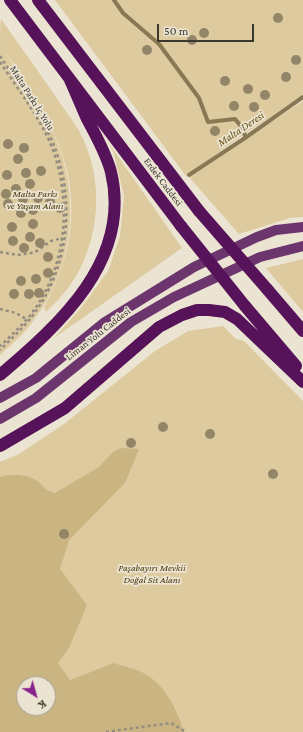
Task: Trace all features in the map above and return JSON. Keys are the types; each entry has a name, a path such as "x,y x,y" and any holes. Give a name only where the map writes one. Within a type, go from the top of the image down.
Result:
{"highway":[{"name":"Erdek Caddesi","path":"10,0 181,226 245,306 303,374"},
{"name":"Erdek Caddesi","path":"38,0 199,211 303,331"},
{"path":"0,375 35,345 78,300 96,274 108,246 114,216 113,187 110,171 105,153 70,80"},
{"path":"0,446 65,408 159,327 182,315 197,310 225,312 237,319 303,382"}],"main road":[{"name":"Liman Yolu Caddesi","path":"0,398 36,378 105,322 194,267 257,237 276,230 303,226"},
{"name":"Liman Yolu Caddesi","path":"0,419 36,398 131,322 174,297 260,257 303,246"}],"path":[{"path":"0,56 41,119 52,140 62,168 67,209 65,239 61,256 49,289 30,319 0,350"},
{"name":"Malta Parkı İç Yolu","path":"0,62 38,120 53,152 59,169 63,192 64,221 62,238 53,272 46,288 26,320 0,346"},
{"path":"0,252 18,255 31,253 37,251 51,241 62,238"},
{"path":"0,309 16,313 26,320"},
{"path":"106,732 171,723 186,732"}],"green space":[{"path":"55,0 303,0 303,95 233,142 186,176"},
{"path":"1,19 78,129 87,148 93,168 96,189 96,210 88,250 80,269 69,287 46,312 44,307 63,265 68,243 71,221 71,199 68,176 62,154 49,123 0,43"},
{"name":"Malta Parkı ve Yaşam Alanı","path":"0,44 53,133 62,156 68,180 70,205 69,229 65,253 58,277 34,320 27,329 0,355"},
{"path":"303,101 303,217 290,218 239,234 189,177"},
{"path":"110,145 182,248 54,338 81,308 108,271 120,236 124,196 114,154"},
{"path":"303,259 303,312 266,268"},
{"name":"Paşabayırı Mevkii Doğal Sit Alanı","path":"223,326 236,339 244,341 303,401 303,732 0,732 0,462 19,454 64,424 155,351 188,331"}],"shaded area":[{"path":"121,448 139,449 125,483 69,540 60,569 87,605 69,648 58,663 70,680 114,663 147,675 166,693 178,716 184,732 0,732 0,477 14,475 29,477 40,483 48,491 55,493 99,467 113,452"}],"waterway":[{"path":"114,0 123,13 159,44 199,98 208,122 235,119 244,130 245,138"},
{"name":"Malta Deresi","path":"189,175 303,97"}]}
